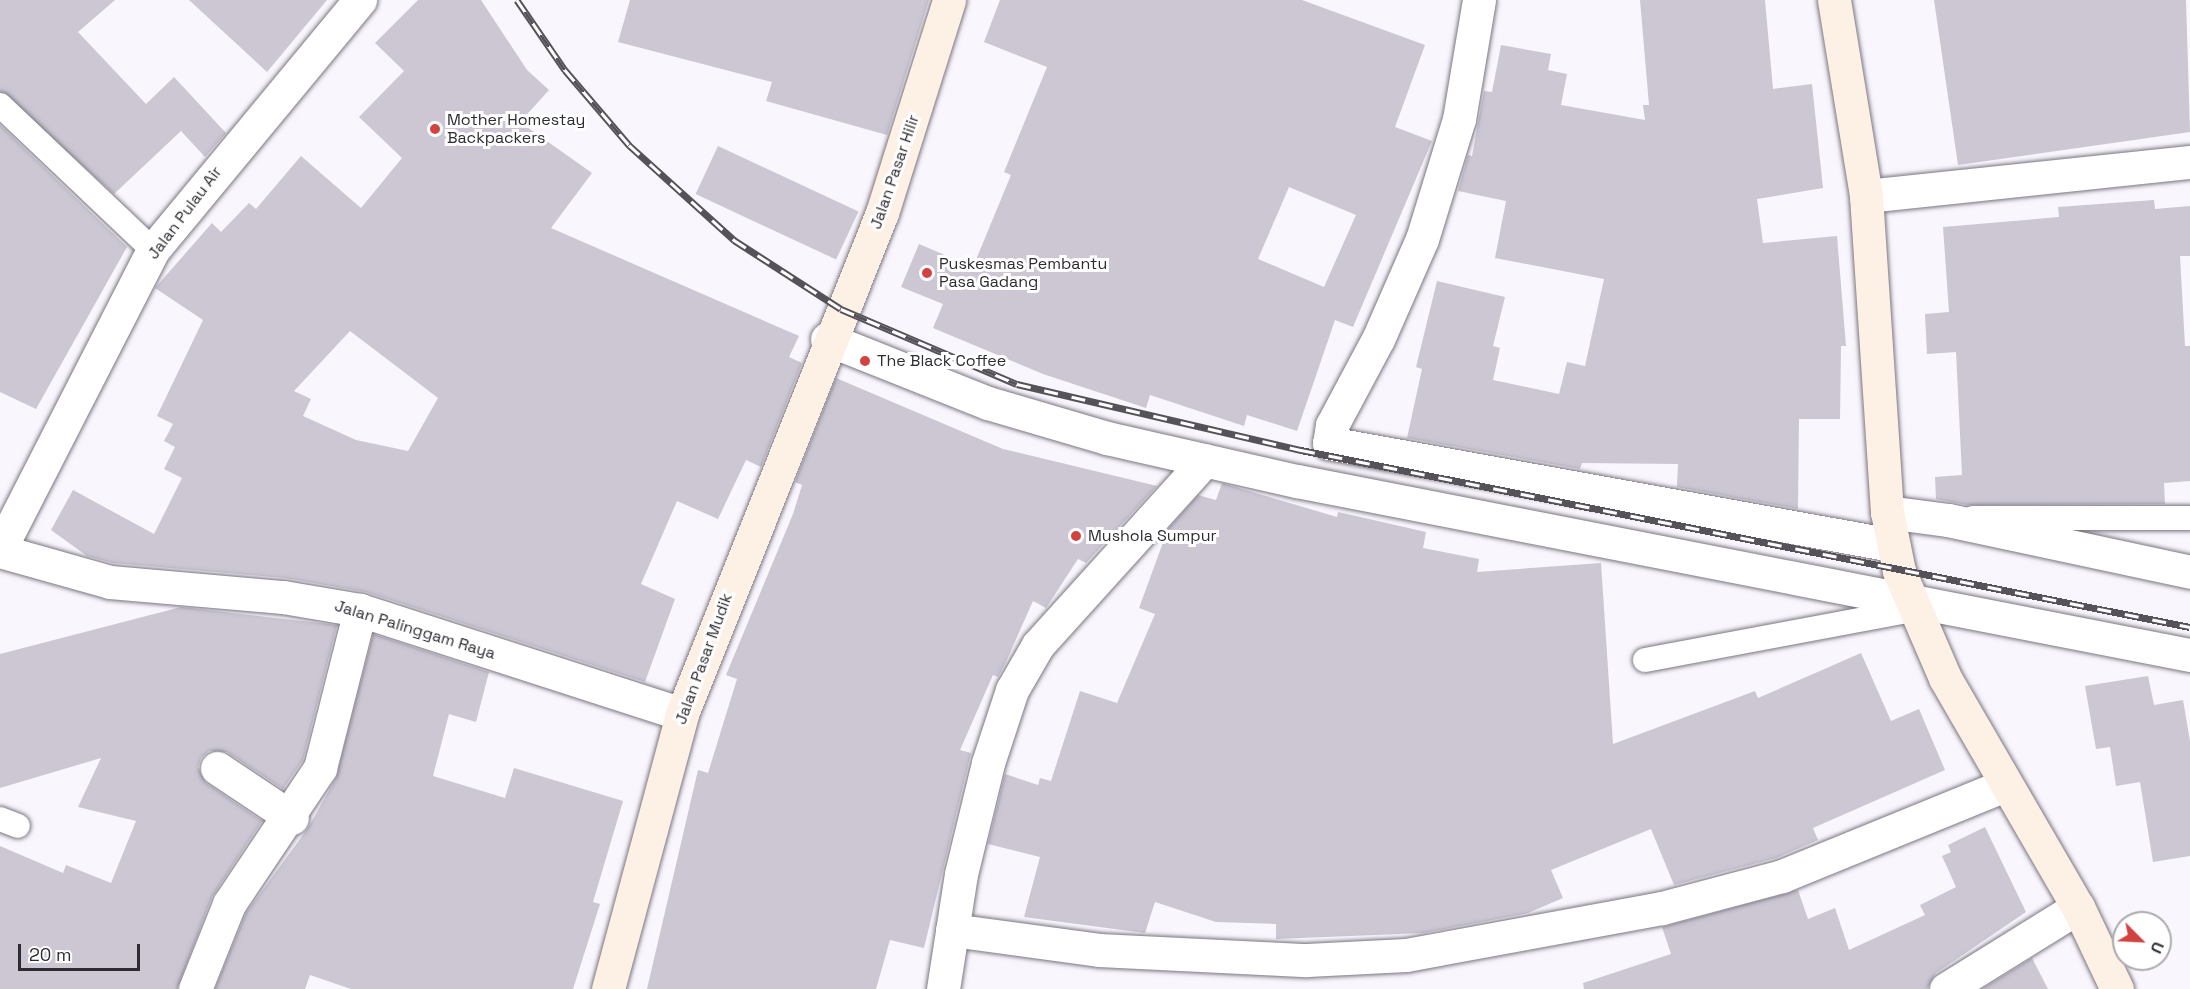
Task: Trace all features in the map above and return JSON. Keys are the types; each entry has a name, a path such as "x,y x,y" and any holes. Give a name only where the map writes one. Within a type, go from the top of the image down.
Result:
{"main road":[{"name":"Jalan Pasar Hilir","path":"827,339 882,213 949,0"},
{"path":"1834,0 1866,196 1887,512 1892,545 1909,604 2005,785 2078,907 2117,989"},
{"name":"Jalan Pasar Mudik","path":"608,989 682,714 827,339"}],"street":[{"name":"Jalan Pulau Air","path":"0,550 153,250 360,0"},
{"path":"1479,0 1459,119 1422,239 1332,425 1329,443 1892,545"},
{"path":"1866,196 2190,162"},
{"path":"827,339 988,403 1205,460 1909,604 2190,655"},
{"path":"943,989 951,930 988,763 1012,690 1030,656 1205,460"},
{"path":"1887,512 1948,520 2190,572"},
{"name":"Jalan Palinggam Raya","path":"0,550 110,582 283,597 360,610 682,714"},
{"path":"195,989 229,904 292,818 327,750 360,610"},
{"path":"217,768 292,818"},
{"path":"951,930 1100,951 1307,960 1406,955 1662,908 1782,876 2005,785"},
{"path":"1946,989 2078,907"}],"lane":[{"path":"0,105 153,250"},
{"path":"1948,520 2190,518"},
{"path":"1645,660 1909,604"}],"building":[{"path":"0,0 115,0 78,32 146,104 174,77 226,133 205,157 181,131 114,194 0,91"},
{"path":"189,0 327,0 267,72"},
{"path":"418,0 481,0 527,70 549,90 520,122 592,173 551,228 799,336 789,357 802,363 761,467 746,460 718,519 677,501 641,584 675,599 645,682 366,592 285,578 113,563 87,556 51,530 73,490 154,534 182,478 164,469 175,447 164,441 173,424 157,416 203,320 155,288 212,223 221,232 249,203 256,209 301,156 361,208 402,158 359,117 404,71 375,43","holes":["350,331 438,398 408,451 356,440 303,416 311,399 294,391"]},
{"path":"630,0 929,0 887,135 766,101 772,82 618,42"},
{"path":"1000,0 1302,0 1425,45 1395,127 1432,141 1353,327 1335,320 1297,431 1247,415 1244,426 1150,395 1146,408 1043,374 933,328 943,304 901,287 919,244 973,267 1011,175 1004,172 1047,67 984,42","holes":["1289,187 1356,215 1324,287 1258,259"]},
{"path":"1640,0 1765,0 1773,89 1812,84 1823,188 1757,199 1763,243 1837,236 1846,346 1841,346 1840,419 1799,419 1798,509 1677,487 1678,464 1582,463 1580,469 1407,438 1422,369 1416,367 1437,281 1505,297 1493,346 1500,348 1493,380 1559,394 1567,362 1585,366 1604,279 1495,258 1506,201 1458,191 1468,155 1472,156 1484,91 1492,92 1501,45 1551,54 1548,70 1567,74 1561,105 1645,120 1643,105 1649,105"},
{"path":"1934,0 2186,0 2190,132 1958,165"},
{"path":"0,125 127,247 36,409 0,392"},
{"path":"718,146 858,212 836,260 696,194"},
{"path":"2154,200 2155,209 2190,206 2190,256 2180,256 2185,346 2190,346 2190,481 2164,483 2165,504 1968,505 1936,499 1935,477 1962,475 1956,352 1927,354 1925,314 1949,312 1943,227 2059,217 2058,207"},
{"path":"836,378 1003,449 1157,486 1086,563 1078,559 1046,608 1033,601 998,677 993,675 960,750 971,753 924,948 890,940 876,989 647,989 698,770 708,773 737,679 726,675 793,514 802,485 795,482"},
{"path":"1222,483 1337,517 1338,512 1426,532 1423,548 1479,559 1477,572 1601,563 1613,744 1755,691 1758,698 1861,653 1891,721 1919,709 1945,770 1813,828 1818,840 1776,858 1674,885 1651,829 1551,870 1563,898 1528,913 1424,933 1276,939 1276,924 1216,922 1155,902 1145,933 1024,917 1040,857 988,844 1005,774 1038,785 1040,778 1051,781 1080,691 1117,703 1155,614 1139,608 1168,529 1198,495 1216,500"},
{"path":"181,607 337,625 303,760 283,789 227,752 209,751 201,758 198,767 206,783 262,821 212,897 177,989 0,989 0,846 63,873 66,865 111,883 136,821 78,807 101,758 0,788 0,654"},
{"path":"373,634 489,672 476,722 449,714 433,776 505,798 514,768 623,801 593,902 600,904 573,989 351,989 310,975 305,989 215,989 246,913 308,828 336,778"},
{"path":"2148,676 2154,705 2183,700 2190,741 2190,856 2153,862 2140,782 2116,786 2110,747 2096,749 2085,686"},
{"path":"1985,827 2026,912 1936,973 1927,989 1584,989 1583,983 1671,954 1662,927 1798,890 1808,919 1835,908 1849,950 1925,915 1920,905 1956,887 1942,856 1951,852 1948,845"},
{"path":"2032,958 2048,989 1982,989"}],"railway":[{"path":"517,0 565,70 629,145 734,240 841,309 1017,384 1301,450 2190,627"}],"place":[{"name":"Mother Homestay Backpackers","path":"435,129"},
{"name":"Puskesmas Pembantu Pasa Gadang","path":"927,273"},
{"name":"The Black Coffee","path":"865,361"},
{"name":"Mushola Sumpur","path":"1076,536"}]}
